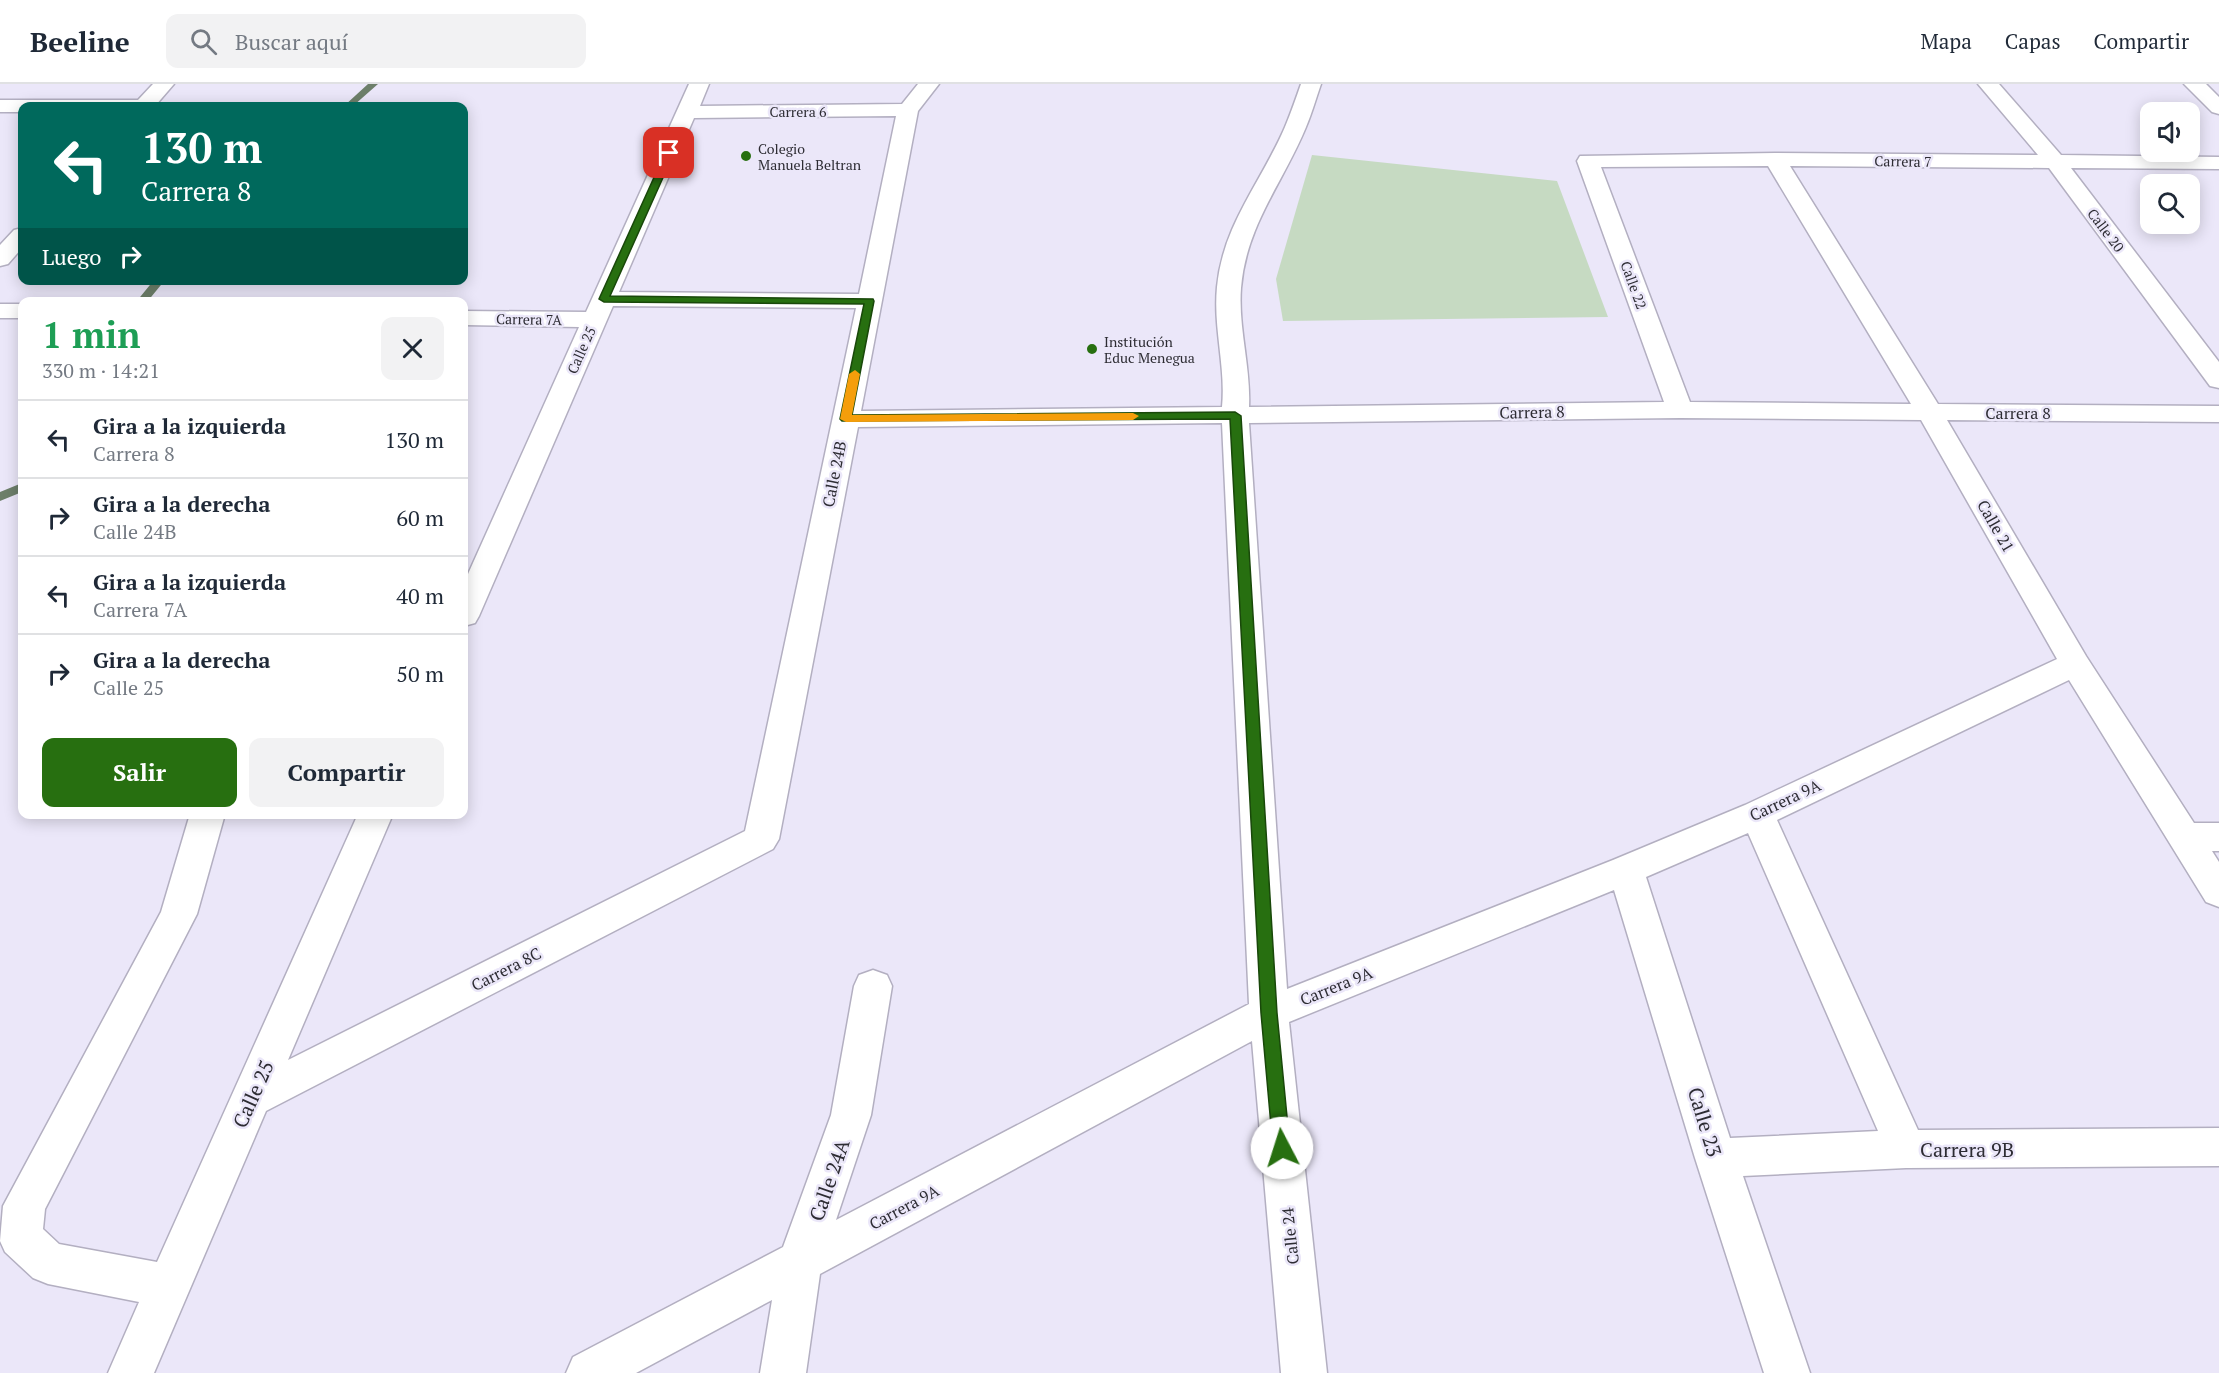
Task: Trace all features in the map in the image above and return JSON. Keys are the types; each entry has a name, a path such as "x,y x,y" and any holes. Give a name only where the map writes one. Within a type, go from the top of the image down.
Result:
{"street":[{"path":"148,102 164,84"},
{"name":"Calle 25","path":"468,607 699,84"},
{"path":"908,110 929,84"},
{"name":"Calle 24","path":"1304,1373 1269,1013 1235,416 1236,389 1228,316 1229,286 1240,234 1295,128 1311,84"},
{"name":"Calle 20","path":"1988,84 2056,163 2219,380"},
{"path":"2194,84 2219,108"},
{"path":"0,106 18,106"},
{"name":"Carrera 6","path":"688,112 908,110"},
{"name":"Calle 24B","path":"761,839 908,110"},
{"name":"Carrera 7","path":"1588,161 1775,159 2219,163"},
{"name":"Calle 21","path":"1775,159 1930,413 2075,664 2219,892"},
{"name":"Calle 22","path":"1588,161 1680,410"},
{"path":"0,259 18,239"},
{"name":"Carrera 7A","path":"468,318 599,309 869,301"},
{"path":"0,311 18,311"},
{"name":"Carrera 8","path":"846,419 1680,410 2219,414"},
{"name":"Carrera 9A","path":"589,1373 1269,1013 1626,870 1757,814 2075,664"},
{"path":"1757,814 1905,1149"},
{"path":"169,1287 48,1263 20,1237 12,1204 179,914 207,819"},
{"name":"Calle 25","path":"130,1373 374,819"},
{"path":"2184,836 2219,837"},
{"name":"Carrera 8C","path":"251,1099 761,839"},
{"name":"Calle 23","path":"1626,870 1716,1158 1787,1373"},
{"name":"Calle 24A","path":"783,1373 800,1262 851,1115 873,986"},
{"name":"Carrera 9B","path":"1716,1158 1905,1149 2219,1148"}],"green space":[{"path":"1312,155 1557,181 1608,317 1283,321 1276,279"}],"waterway":[{"path":"353,102 373,84"},
{"path":"145,297 156,285"},
{"path":"0,497 18,489"}],"slow traffic":[{"path":"855,374 846,419 1133,416"}],"place":[{"name":"Colegio Manuela Beltran","path":"746,156"},
{"name":"Institución Educ Menegua","path":"1092,349"}],"route":[{"path":"669,153 604,299 869,301 846,419 1235,416 1269,1013 1282,1148"}]}
